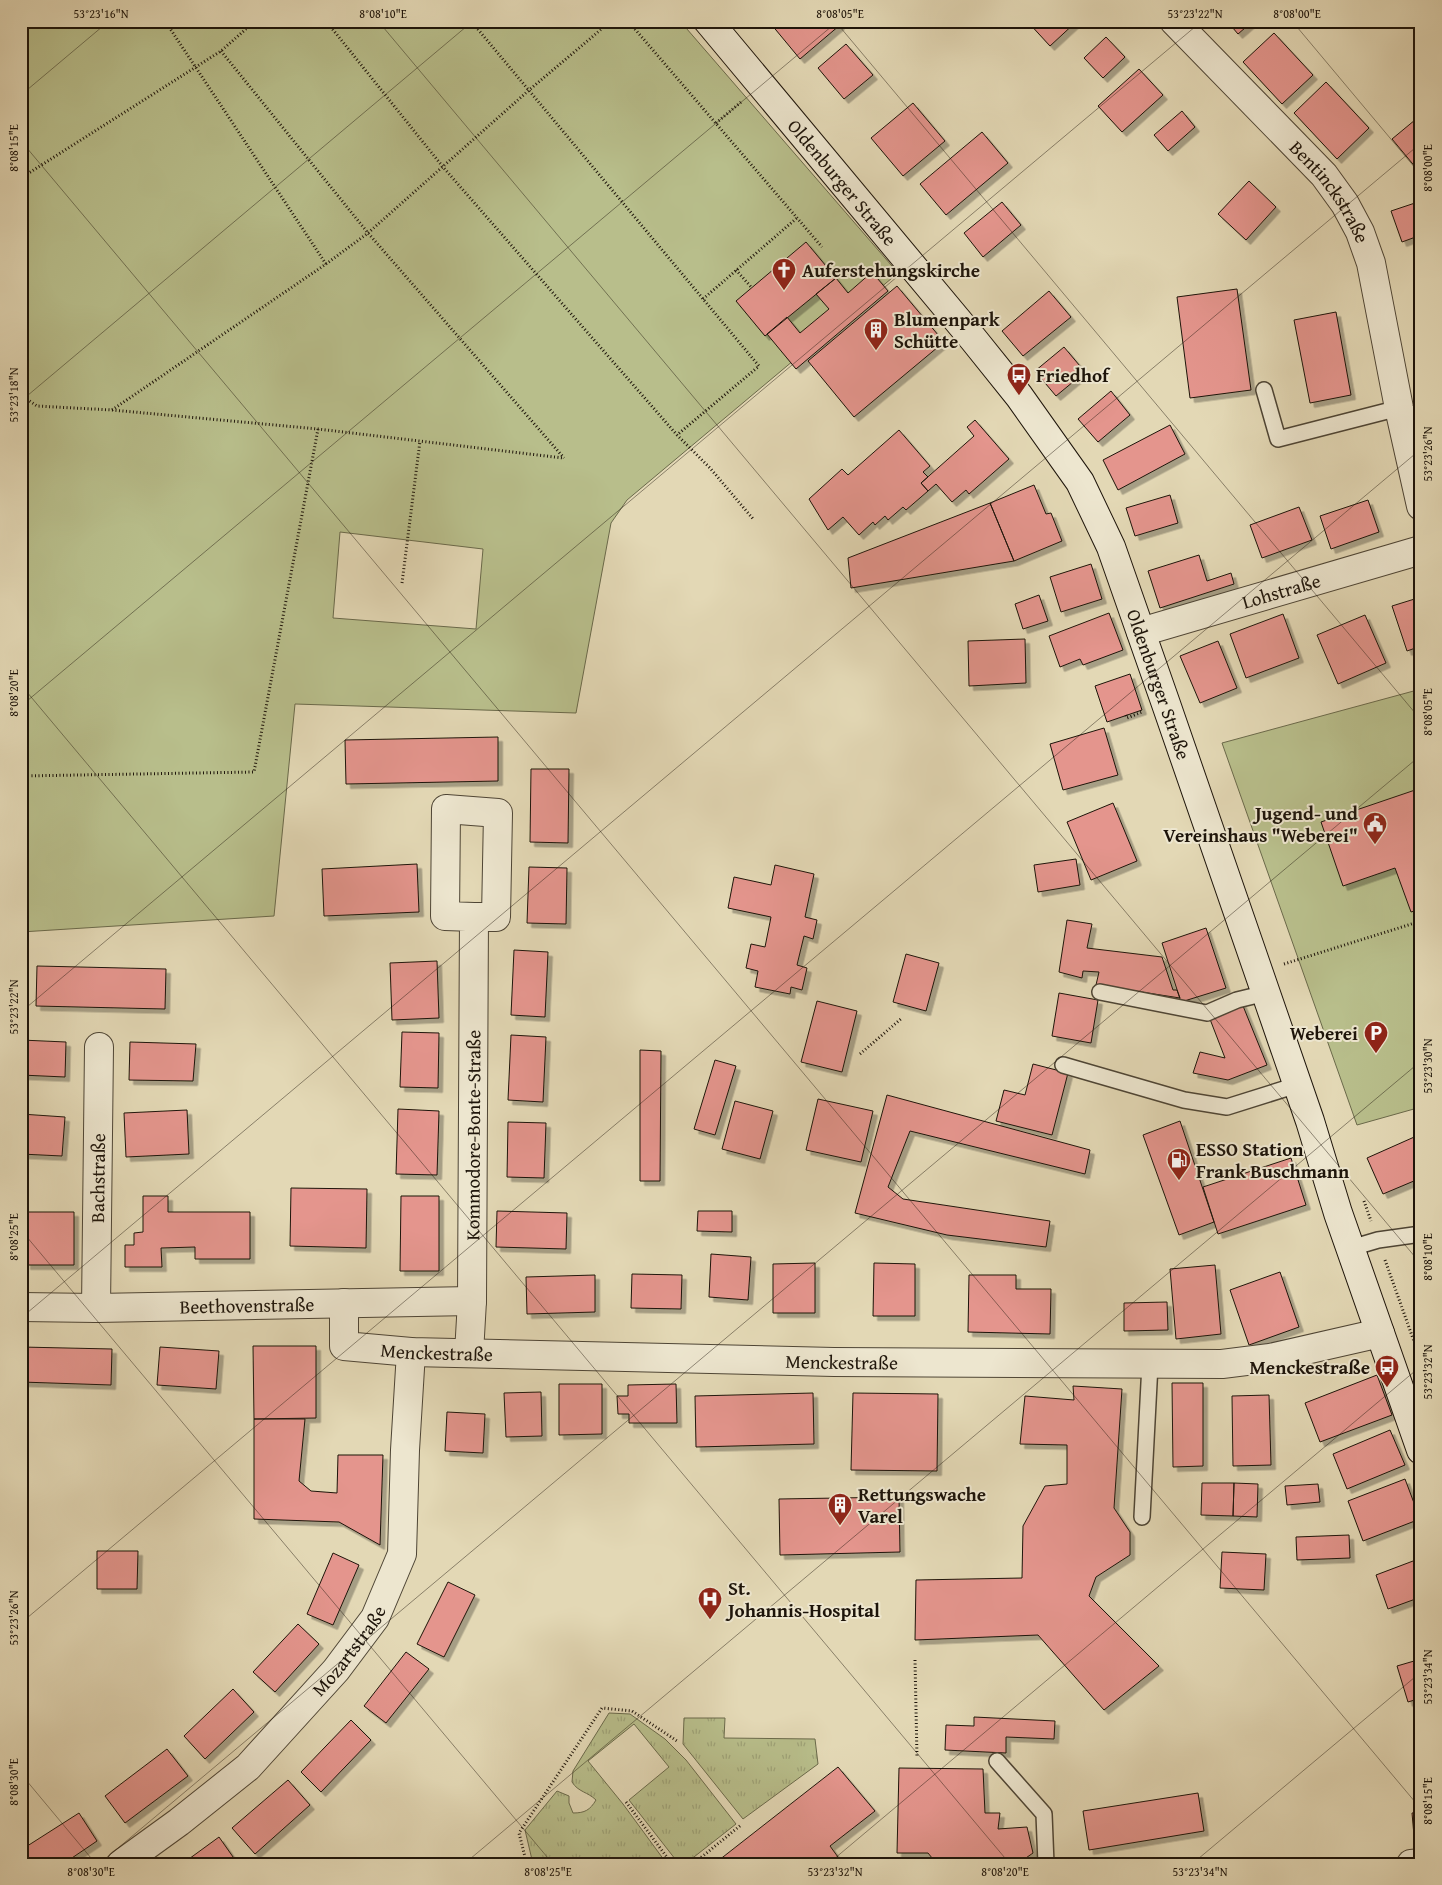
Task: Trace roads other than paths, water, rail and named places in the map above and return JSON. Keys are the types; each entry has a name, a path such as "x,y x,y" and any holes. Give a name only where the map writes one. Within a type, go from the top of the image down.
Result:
{"street":[{"name":"Oldenburger Straße","path":"708,21 974,340 1041,425 1080,482 1111,546 1266,993 1421,1450"},
{"name":"Bentinckstraße","path":"1174,21 1324,175 1345,204 1360,232 1371,263 1399,408 1421,506"},
{"name":"Lohstraße","path":"1141,632 1421,550"},
{"name":"Kommodore-Bonte-Straße","path":"469,1353 472,1300 474,917"},
{"name":"Bachstraße","path":"96,1308 99,1047"},
{"name":"Beethovenstraße","path":"21,1307 96,1308 472,1300"},
{"name":"Menckestraße","path":"344,1303 344,1346 411,1352 824,1362 1222,1364 1270,1358 1380,1333"},
{"name":"Mozartstraße","path":"121,1864 179,1822 248,1766 336,1670 375,1618 402,1554 405,1450 411,1352"},
{"path":"1411,1864 1421,1863"}],"lane":[{"path":"1264,390 1278,439 1399,408"},
{"path":"1100,992 1206,1013 1237,1000 1266,993"},
{"path":"1063,1065 1184,1100 1227,1107 1297,1085"},
{"path":"1351,1248 1378,1240 1421,1234"},
{"path":"1142,1517 1150,1364"},
{"path":"997,1762 1044,1814 1046,1864"}],"place":[{"name":"Auferstehungskirche","path":"784,291"},
{"name":"Blumenpark Schütte","path":"876,351"},
{"name":"Friedhof","path":"1019,396"},
{"name":"Jugend- und Vereinshaus \"Weberei\"","path":"1375,845"},
{"name":"Weberei","path":"1376,1054"},
{"name":"ESSO Station Frank Buschmann","path":"1179,1181"},
{"name":"Menckestraße","path":"1387,1388"},
{"name":"Rettungswache Varel","path":"840,1526"},
{"name":"St. Johannis-Hospital","path":"710,1620"}]}
